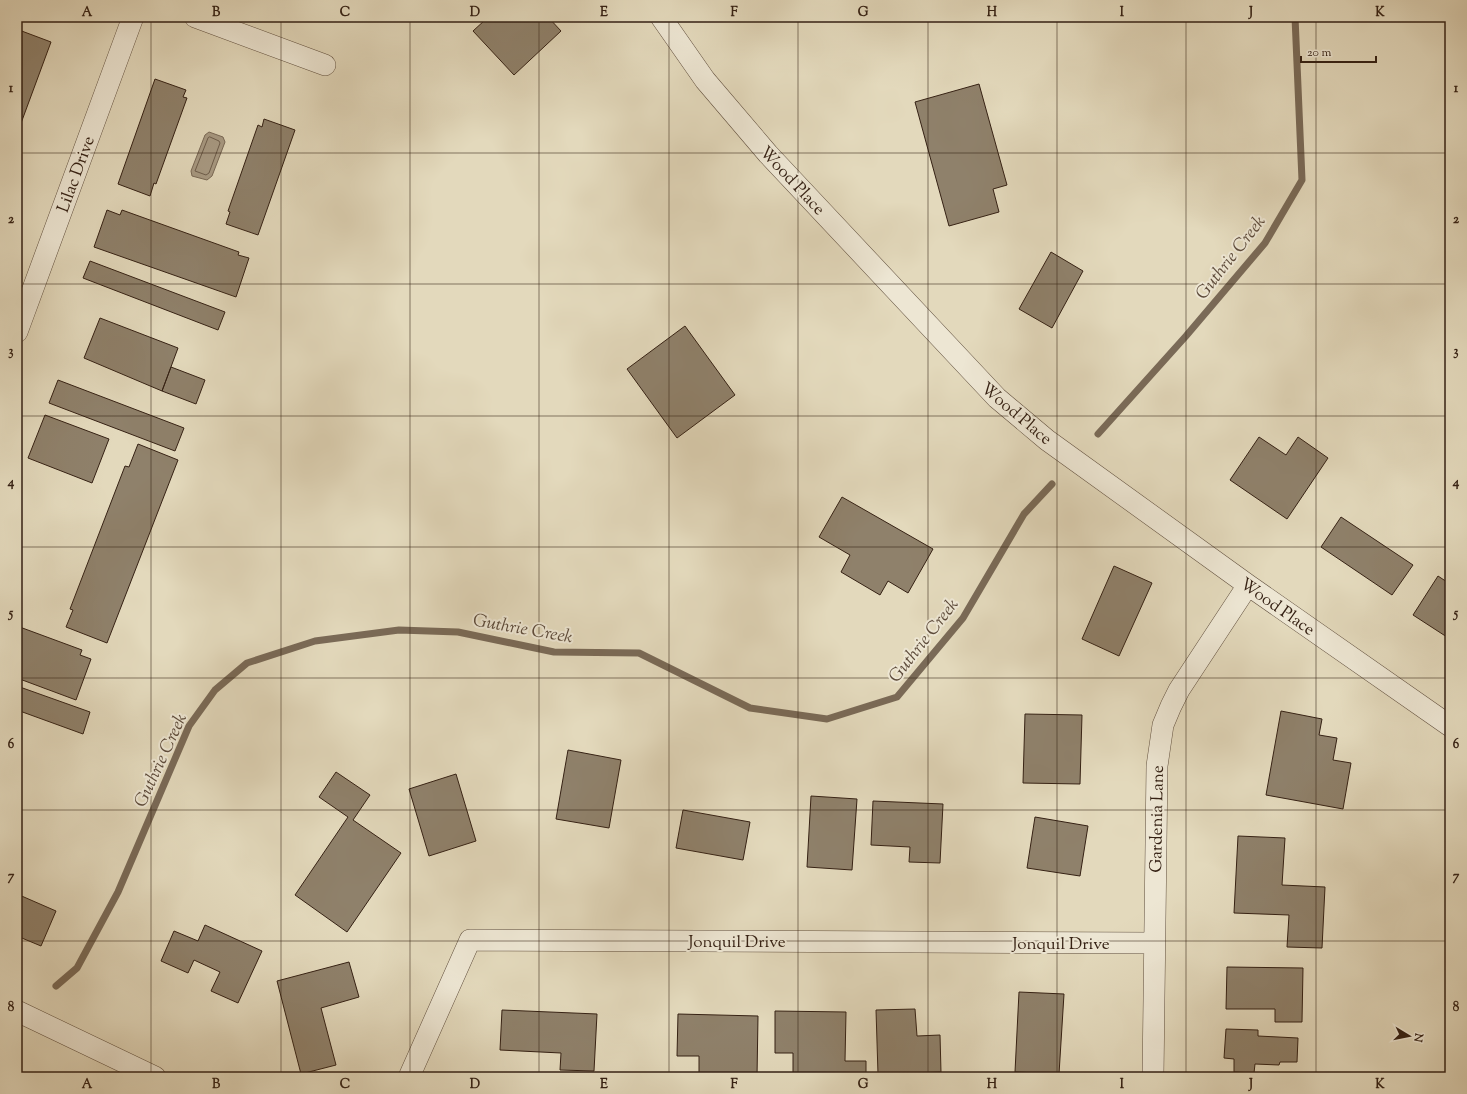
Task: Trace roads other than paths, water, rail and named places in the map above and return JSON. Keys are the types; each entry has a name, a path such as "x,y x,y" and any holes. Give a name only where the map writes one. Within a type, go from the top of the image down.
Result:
{"street":[{"name":"Lilac Drive","path":"17,332 133,17"},
{"path":"195,17 325,65"},
{"name":"Wood Place","path":"661,17 705,80 763,149 992,393 1047,440 1248,585 1450,726"},
{"name":"Gardenia Lane","path":"1153,1077 1157,766 1163,725 1179,690 1248,585"},
{"name":"Jonquil Drive","path":"409,1077 470,940 1154,943"},
{"path":"17,1011 155,1077"}],"water":[{"path":"209,132 223,137 225,142 212,176 207,180 192,176 191,171 205,135"}],"waterway":[{"name":"Guthrie Creek","path":"1098,434 1186,336 1265,243 1302,180 1295,17"},
{"name":"Guthrie Creek","path":"56,986 77,968 118,892 189,726 215,690 247,663 315,641 399,630 458,632 554,652 639,653 750,708 827,719 897,697 963,618 1024,514 1052,484"}]}
